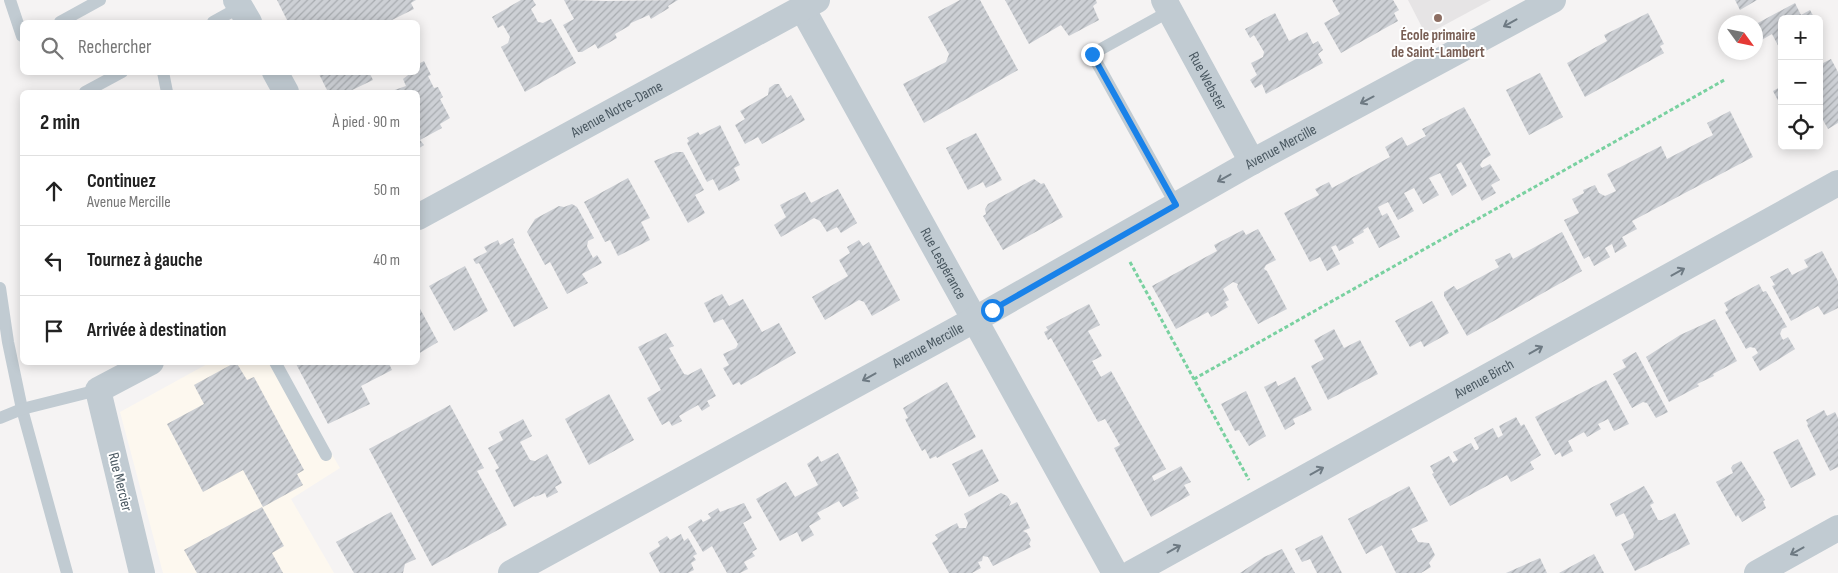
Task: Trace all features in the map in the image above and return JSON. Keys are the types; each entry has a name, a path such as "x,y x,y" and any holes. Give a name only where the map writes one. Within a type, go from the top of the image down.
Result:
{"street":[{"name":"Avenue Mercille","path":"511,573 974,320 1252,162 1553,0"},
{"name":"Avenue Notre-Dame","path":"420,216 809,4"},
{"name":"Rue Lespérance","path":"809,4 974,320 1115,573"},
{"name":"Rue Webster","path":"1167,5 1252,162"},
{"path":"277,75 285,90"},
{"name":"Avenue Birch","path":"1132,573 1838,184"},
{"path":"98,390 145,365"},
{"name":"Rue Mercier","path":"98,390 142,573"},
{"path":"1757,573 1838,528"}],"lane":[{"path":"10,0 20,30"},
{"path":"64,20 100,0"},
{"path":"1167,5 1092,54 1176,205"},
{"path":"218,20 242,10"},
{"path":"89,90 116,75"},
{"path":"164,75 167,90"},
{"path":"0,288 8,342 22,409 67,573"},
{"path":"277,365 326,455"},
{"path":"0,418 22,409 98,390"}],"path":[{"path":"1194,379 1726,79"},
{"path":"1126,255 1251,484"}],"shaded area":[{"name":"École primaire de Saint-Lambert","path":"1408,0 1491,0 1426,35"},
{"path":"205,365 279,365 340,468 291,499 334,573 163,573 120,412"}],"building":[{"path":"277,0 416,0 411,3 414,9 392,20 287,20"},
{"path":"521,0 533,0 536,5 531,9 538,22 543,23 551,19 576,63 525,92 501,47 508,43 510,37 503,25 498,28 492,17"},
{"path":"564,0 678,0 651,19 649,15 631,23 615,34 617,38 598,49 595,44 582,52 578,52 563,25 574,19"},
{"path":"960,0 980,0 1018,70 924,123 903,84 946,62 949,54 928,17"},
{"path":"1005,0 1096,0 1097,3 1093,6 1099,20 1069,36 1061,25 1029,44"},
{"path":"1332,0 1393,0 1399,10 1394,13 1398,21 1341,53 1324,23 1340,14"},
{"path":"1735,0 1757,0 1740,10"},
{"path":"1795,3 1801,15 1778,15 1778,45 1772,34 1763,39 1763,20"},
{"path":"1810,10 1813,15 1801,15"},
{"path":"1275,13 1289,41 1307,32 1313,44 1318,41 1323,50 1318,54 1323,63 1266,94 1262,84 1255,88 1250,80 1257,75 1251,63 1263,57 1264,52 1254,35 1250,38 1245,29"},
{"path":"1648,13 1664,44 1660,46 1664,53 1585,97 1567,63 1607,41 1604,35"},
{"path":"1831,59 1838,72 1838,123 1828,129 1823,120 1823,63"},
{"path":"424,61 431,75 428,76 434,88 438,87 443,97 440,99 450,118 440,124 442,128 420,140 420,90 395,90 406,86 403,79 408,75 420,75 420,63"},
{"path":"1540,73 1563,117 1529,135 1506,90"},
{"path":"320,75 370,75 373,80 352,90 327,90"},
{"path":"779,84 787,98 791,95 805,120 762,144 758,137 745,144 735,125 745,119 740,111 768,95 769,88"},
{"path":"1778,88 1778,100 1773,91"},
{"path":"1464,107 1491,155 1483,160 1480,165 1482,168 1490,164 1500,180 1491,185 1496,193 1482,201 1461,162 1456,165 1467,186 1452,196 1440,173 1429,178 1439,195 1423,204 1414,188 1404,193 1414,211 1398,220 1388,202 1378,207 1382,216 1387,213 1400,237 1379,248 1368,227 1363,230 1364,232 1352,239 1354,243 1339,251 1336,245 1331,247 1340,264 1327,271 1320,257 1310,262 1284,213 1319,195 1315,189 1329,182 1332,188 1390,157 1385,147 1402,137 1407,146 1426,136 1422,129"},
{"path":"1730,111 1753,157 1632,221 1637,229 1622,237 1627,246 1615,253 1612,244 1605,248 1610,257 1594,266 1589,256 1584,259 1564,220 1579,213 1572,199 1584,193 1583,190 1595,185 1599,193 1605,196 1616,191 1607,174 1661,146 1667,159 1713,135 1707,123"},
{"path":"720,125 740,165 734,168 740,180 719,191 713,179 707,182 687,143 689,141 687,138 698,132 700,135"},
{"path":"976,133 1002,180 986,188 983,182 968,190 946,148"},
{"path":"676,152 683,152 704,190 695,195 705,213 688,223 654,161"},
{"path":"628,178 650,218 641,222 650,240 618,256 610,240 605,242 584,202"},
{"path":"1034,179 1041,184 1044,183 1063,217 1003,250 983,216 986,214 985,209 988,204"},
{"path":"838,189 857,223 841,233 837,227 827,232 820,221 814,218 781,237 774,225 786,217 780,205 805,192 811,203"},
{"path":"572,204 577,207 594,238 588,241 587,246 593,258 597,255 602,263 582,274 588,283 567,294 550,262 545,265 527,232 535,219 559,206 564,207"},
{"path":"1258,229 1276,260 1266,265 1264,269 1267,271 1287,309 1258,324 1237,287 1238,284 1233,282 1223,289 1229,300 1225,302 1228,307 1211,317 1208,312 1176,329 1152,286 1217,251 1214,245 1243,230 1246,235"},
{"path":"1562,232 1582,271 1467,336 1444,296 1444,292 1454,286 1457,290 1499,267 1495,260 1510,253 1513,259"},
{"path":"513,238 515,243 513,244 548,308 514,327 479,263 476,264 473,259 487,252 484,247 498,240 500,245"},
{"path":"859,240 863,246 869,242 900,300 872,316 864,302 859,300 825,320 812,297 848,276 839,260 850,253 847,247"},
{"path":"1822,251 1838,281 1838,308 1824,315 1818,306 1791,321 1772,286 1775,285 1770,277 1788,268 1792,275 1808,267 1804,260"},
{"path":"465,266 488,311 454,331 429,286"},
{"path":"1759,284 1763,292 1766,291 1787,327 1782,329 1780,334 1783,340 1788,337 1795,349 1760,371 1752,357 1758,353 1755,348 1750,347 1746,349 1725,312 1728,310 1724,303"},
{"path":"722,294 729,306 743,299 762,332 779,323 796,353 741,385 739,382 733,385 723,368 729,365 723,354 736,348 738,344 723,319 714,323 704,303"},
{"path":"1432,301 1449,333 1424,347 1421,341 1410,347 1395,321"},
{"path":"1089,304 1100,325 1088,331 1102,356 1092,361 1101,377 1111,371 1166,469 1152,476 1154,481 1181,466 1191,482 1184,485 1190,495 1151,517 1114,448 1120,445 1105,419 1098,422 1051,338 1048,340 1044,332 1048,330 1046,327"},
{"path":"420,309 438,342 420,353"},
{"path":"1715,319 1737,361 1713,374 1714,376 1697,384 1699,386 1669,402 1646,357 1680,335"},
{"path":"1334,329 1344,348 1360,340 1378,374 1328,400 1311,366 1324,359 1314,340"},
{"path":"666,333 674,346 669,348 684,374 688,375 701,368 716,396 707,401 710,406 702,411 698,405 679,416 682,421 672,426 669,421 662,425 647,398 661,390 638,347"},
{"path":"1636,352 1668,412 1656,418 1647,403 1643,402 1632,408 1613,374 1626,367 1622,360"},
{"path":"231,365 238,365 247,380 254,377 304,470 297,474 303,485 263,507 243,470 203,492 167,424 204,404 194,385"},
{"path":"297,365 390,365 392,370 361,386 370,404 328,424"},
{"path":"1295,377 1312,410 1293,419 1295,424 1285,430 1264,387 1276,381 1278,386"},
{"path":"1606,380 1629,424 1614,431 1608,419 1598,424 1601,429 1587,437 1584,432 1568,441 1573,451 1562,457 1560,452 1555,455 1535,417"},
{"path":"947,382 976,437 937,458 936,456 930,459 925,449 922,451 910,429 905,419 908,418 903,408"},
{"path":"1246,391 1266,436 1249,446 1239,430 1235,431 1221,404"},
{"path":"609,394 634,440 589,465 565,419"},
{"path":"450,405 484,468 477,471 507,525 432,566 369,449"},
{"path":"1824,410 1827,416 1835,412 1838,418 1838,467 1830,471 1806,420"},
{"path":"1516,417 1521,426 1524,424 1541,455 1530,462 1534,469 1511,482 1507,475 1450,506 1432,474 1434,473 1430,466 1449,456 1453,463 1458,460 1453,452 1471,443 1475,450 1477,450 1479,448 1474,438 1493,428 1498,438 1503,435 1499,426"},
{"path":"523,419 532,436 520,442 530,460 535,461 547,454 562,483 555,487 558,492 547,498 545,493 534,496 514,507 495,470 499,468 488,448 503,440 499,432"},
{"path":"1798,439 1816,475 1791,488 1773,452"},
{"path":"982,449 999,481 969,497 952,464"},
{"path":"838,453 858,491 855,492 859,498 843,507 839,501 817,513 821,519 809,526 814,535 802,542 797,532 780,541 756,499 786,482 795,497 818,485 807,464 818,456 821,462"},
{"path":"1741,461 1765,500 1763,501 1766,508 1742,522 1738,515 1736,517 1716,482 1733,473 1731,468 1733,465"},
{"path":"1409,486 1428,521 1411,529 1418,542 1429,543 1435,555 1429,563 1431,567 1421,573 1396,573 1382,545 1366,554 1348,519"},
{"path":"1644,486 1654,503 1650,505 1658,520 1662,520 1675,513 1690,544 1635,571 1621,544 1633,538 1634,534 1624,513 1616,517 1610,504"},
{"path":"1001,493 1007,496 1011,502 1009,506 1017,502 1030,528 1023,531 1027,533 1031,540 1029,544 1031,547 993,566 988,557 983,556 982,561 978,562 981,568 972,573 949,573 932,543 938,539 935,535 957,523 959,528 966,528 968,523 964,514"},
{"path":"744,503 752,518 743,523 757,549 752,552 755,556 744,562 748,569 740,573 727,573 712,546 703,552 688,527 701,519 703,522 711,518 708,514 718,508 720,512"},
{"path":"262,507 284,546 272,553 283,573 197,573 184,550"},
{"path":"391,512 416,559 405,564 403,573 354,573 336,542"},
{"path":"681,534 684,541 688,538 697,554 693,556 696,560 691,563 694,570 688,573 660,573 649,553 660,546 658,542 667,536 670,540"},
{"path":"1322,535 1342,573 1317,573 1310,559 1302,562 1295,549"},
{"path":"1282,549 1295,573 1240,573 1264,557"},
{"path":"1594,554 1604,573 1559,573"},
{"path":"1540,558 1547,573 1506,573"}],"place":[{"name":"École primaire de Saint-Lambert","path":"1438,18"}],"route":[{"path":"992,310 1176,205 1092,54"}]}
